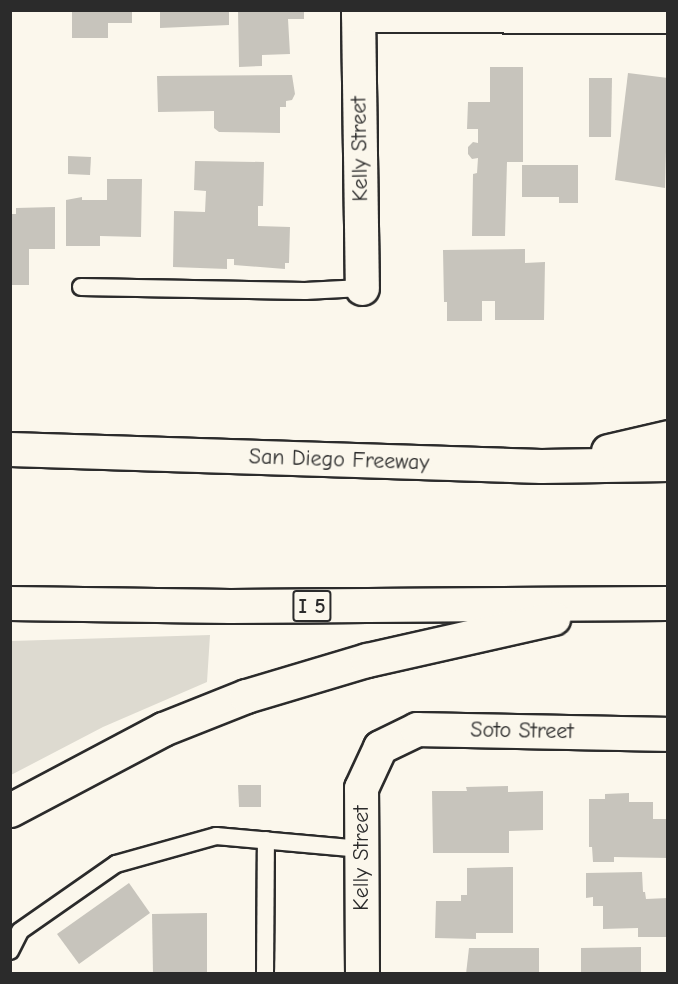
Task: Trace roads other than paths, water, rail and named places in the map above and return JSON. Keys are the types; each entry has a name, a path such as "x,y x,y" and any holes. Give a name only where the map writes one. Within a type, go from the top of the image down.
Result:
{"main road":[{"path":"358,13 668,16"},
{"name":"Kelly Street","path":"358,13 362,288"},
{"path":"541,466 668,437"},
{"name":"San Diego Freeway","path":"10,449 541,466 668,464"},
{"name":"I 5","path":"10,603 230,606 668,603"},
{"path":"10,810 163,729 246,696 367,660 613,604"},
{"name":"Soto Street","path":"380,747 417,729 668,734"},
{"name":"Kelly Street","path":"362,974 361,788 380,747"}],"lane":[{"path":"81,287 305,291 362,288"},
{"path":"10,951 20,931 116,864 216,836 362,849"},
{"path":"265,974 266,840"}]}
